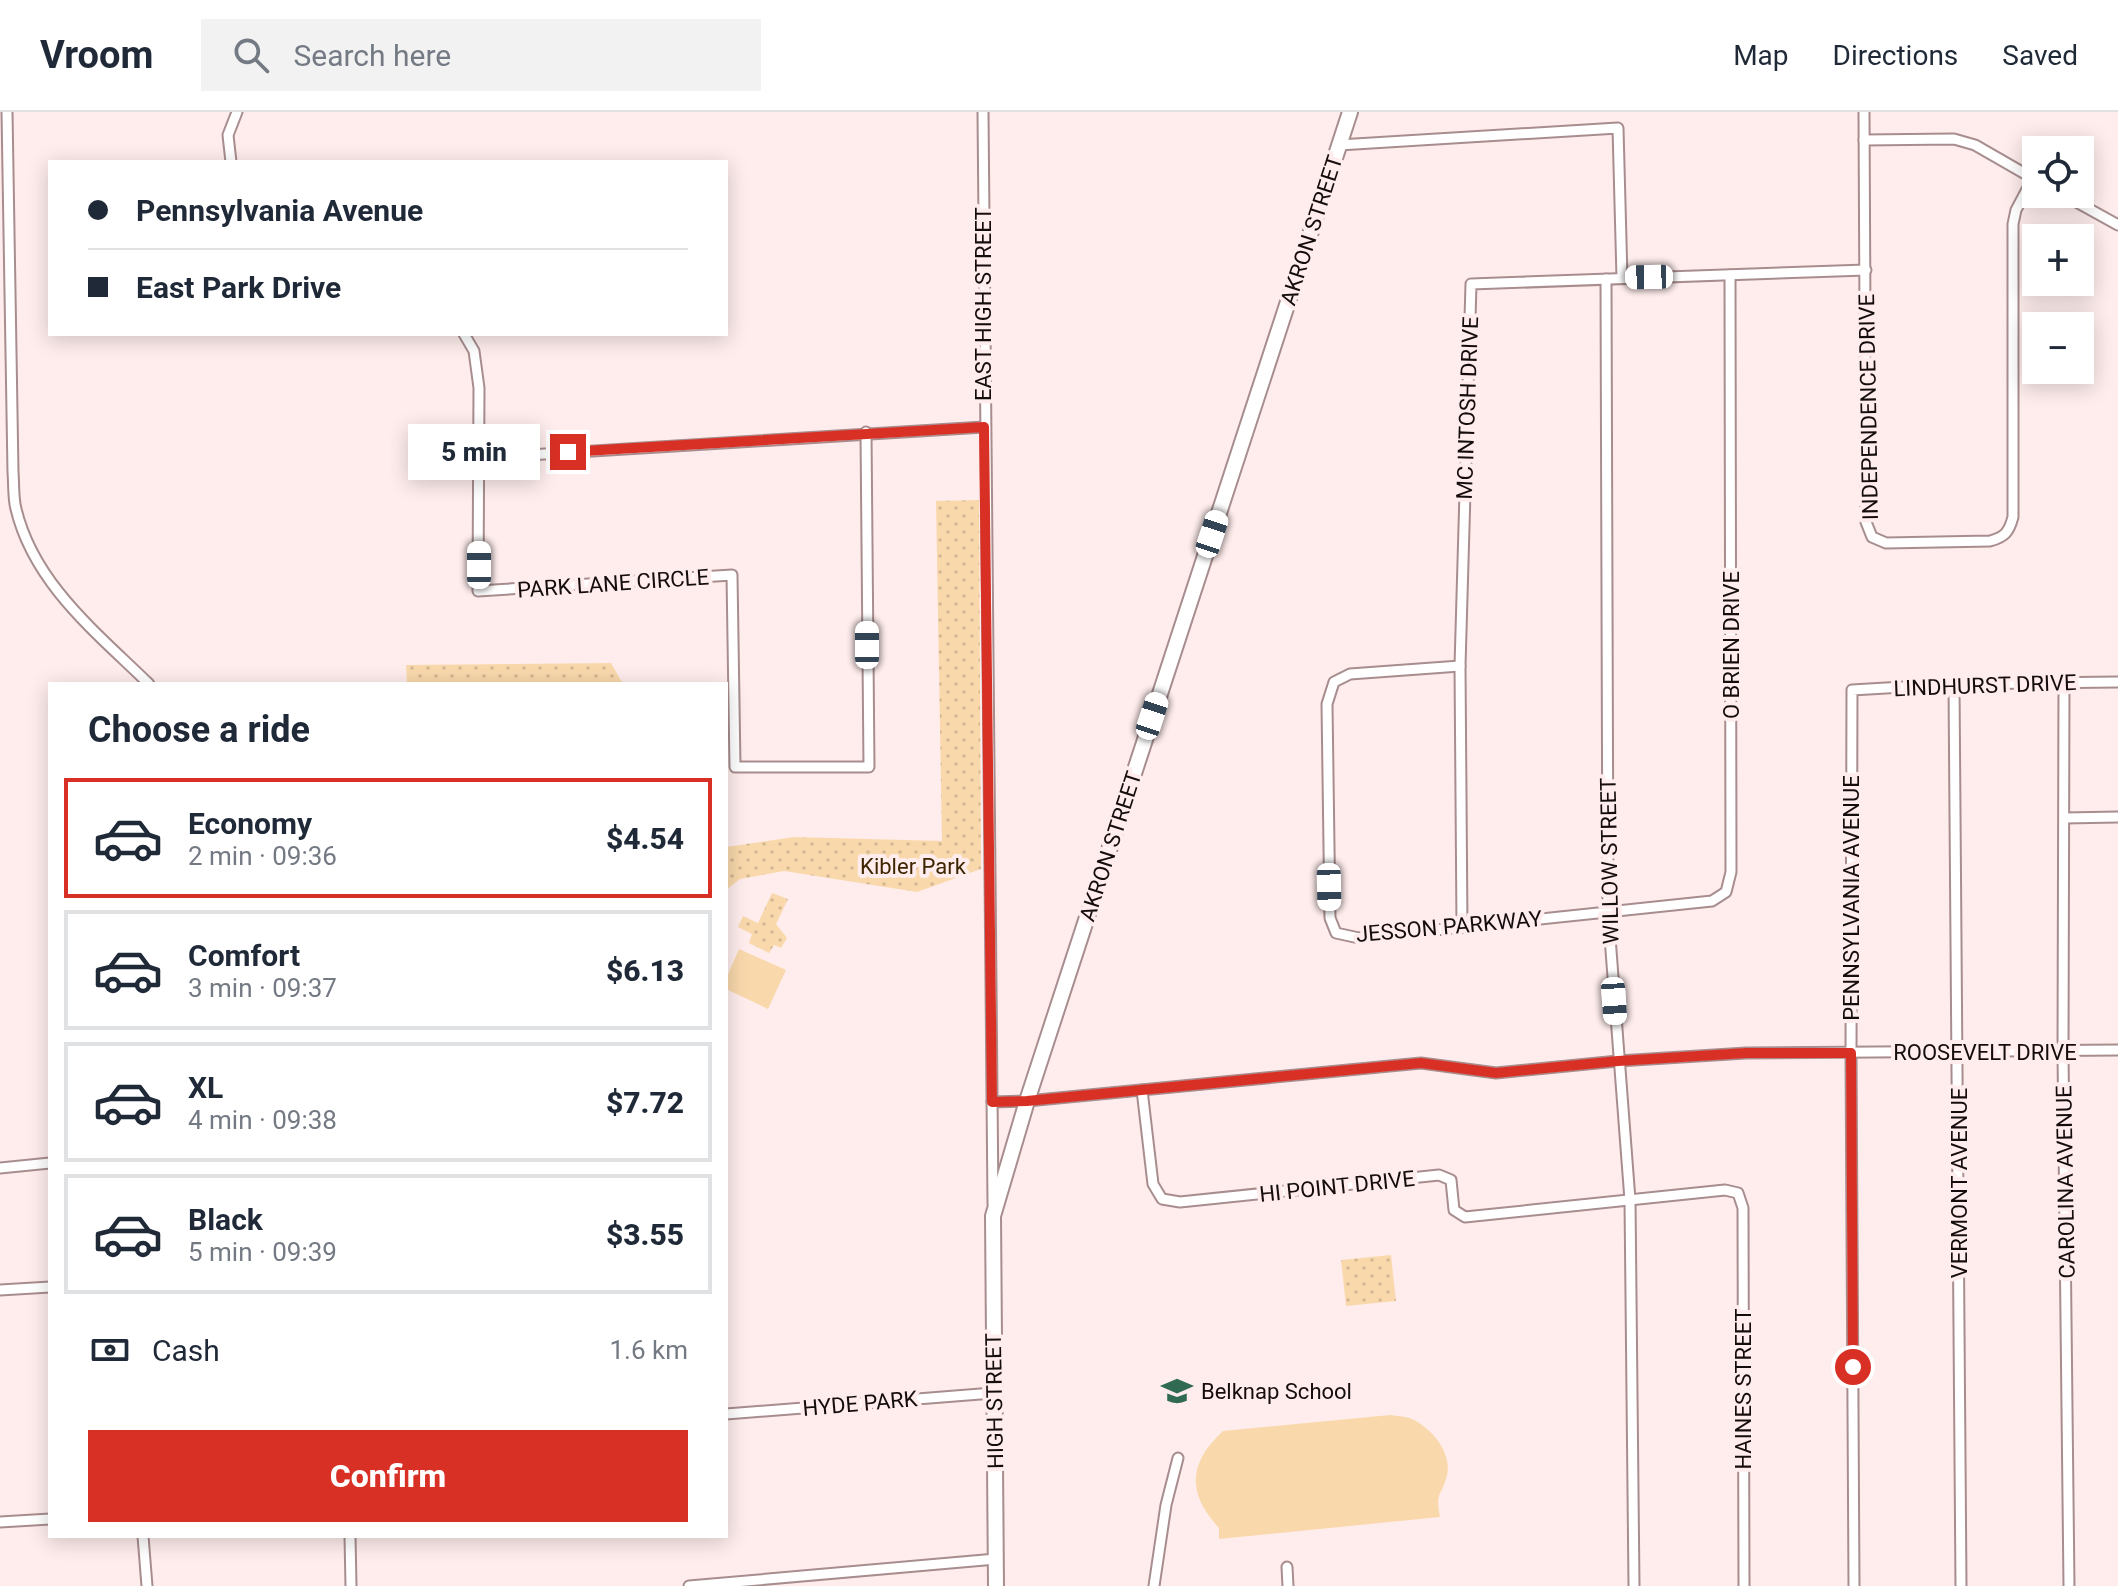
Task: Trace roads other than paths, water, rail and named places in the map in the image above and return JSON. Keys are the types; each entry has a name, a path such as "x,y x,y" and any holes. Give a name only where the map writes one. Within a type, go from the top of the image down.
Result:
{"main road":[{"name":"AKRON STREET","path":"993,1216 1027,1101 1350,112"},
{"name":"HIGH STREET","path":"993,1216 996,1586"}],"street":[{"path":"7,112 16,509 35,559 60,596 147,682"},
{"path":"231,160 228,135 237,112"},
{"name":"EAST HIGH STREET","path":"983,112 993,1216"},
{"name":"INDEPENDENCE DRIVE","path":"1864,112 1866,522 1872,537 1886,543 1990,541 2004,537 2010,529 2013,517 2013,224 2022,200"},
{"path":"1339,145 1618,128 1622,278"},
{"path":"1864,140 1954,139 1975,145 2022,172"},
{"path":"2087,208 2118,225"},
{"name":"MC INTOSH DRIVE","path":"1462,927 1460,666 1471,284 1866,270"},
{"name":"O BRIEN DRIVE","path":"1608,911 1712,901 1726,892 1731,872 1730,275"},
{"name":"WILLOW STREET","path":"1606,279 1608,911 1630,1200 1634,1586"},
{"name":"PARK LANE CIRCLE","path":"465,336 474,351 479,388 478,591 732,575 735,767 869,767 866,432"},
{"path":"479,458 984,427"},
{"name":"JESSON PARKWAY","path":"1460,666 1350,674 1334,682 1327,704 1327,734 1330,918 1336,933 1359,938 1608,911"},
{"name":"CAROLINA AVENUE","path":"2064,682 2063,1053 2069,1586"},
{"name":"LINDHURST DRIVE","path":"1852,690 1954,684 2118,682"},
{"name":"VERMONT AVENUE","path":"1954,684 1961,1586"},
{"name":"PENNSYLVANIA AVENUE","path":"1852,690 1854,1586"},
{"path":"2065,818 2118,817"},
{"name":"ROOSEVELT DRIVE","path":"992,1102 1421,1063 1496,1073 1746,1053 2063,1053 2118,1050"},
{"name":"HI POINT DRIVE","path":"1142,1090 1153,1184 1162,1199 1180,1202 1439,1175 1451,1180 1454,1210 1465,1217 1725,1190 1738,1193"},
{"path":"0,1168 48,1163"},
{"name":"HAINES STREET","path":"1738,1193 1743,1208 1744,1586"},
{"path":"0,1290 48,1287"},
{"name":"HYDE PARK","path":"728,1414 993,1393"},
{"path":"1154,1586 1166,1505 1178,1458"},
{"path":"0,1522 48,1519"},
{"path":"143,1538 147,1586"},
{"path":"350,1538 351,1586"},
{"path":"689,1586 996,1559"},
{"path":"1287,1567 1288,1586"}],"place":[{"name":"Belknap School","path":"1177,1391"}],"park label":[{"name":"Kibler Park","path":"913,866"}]}
